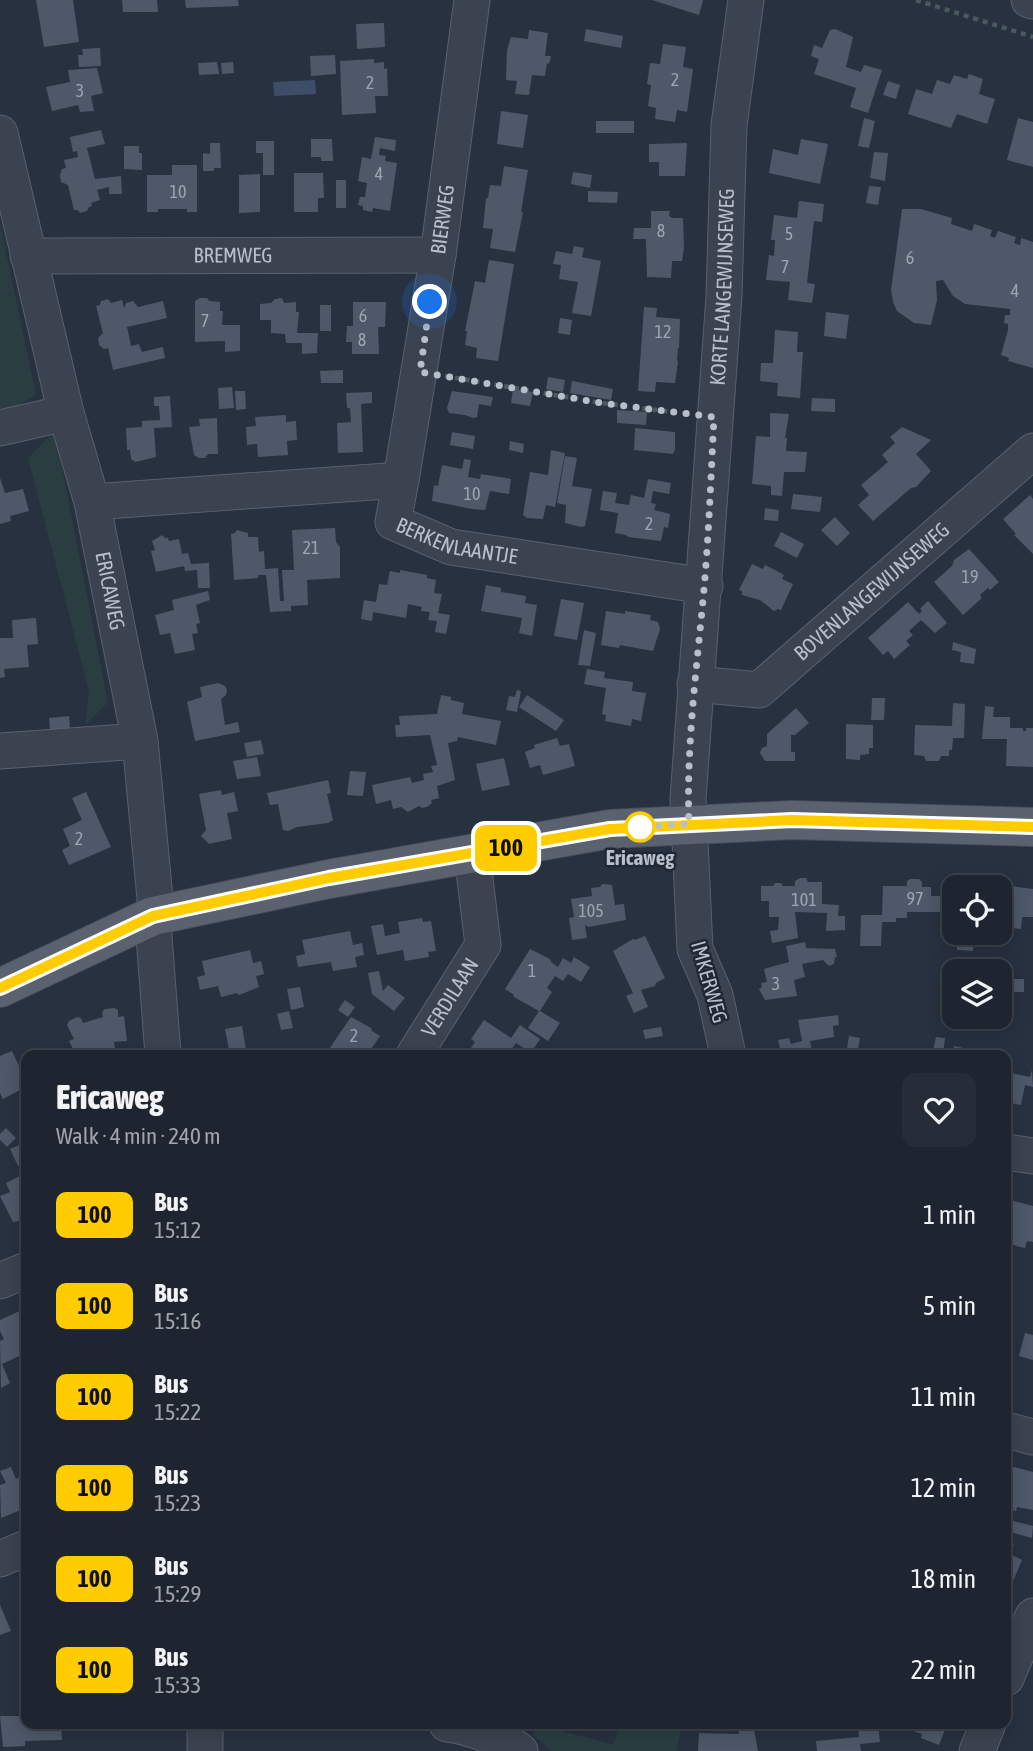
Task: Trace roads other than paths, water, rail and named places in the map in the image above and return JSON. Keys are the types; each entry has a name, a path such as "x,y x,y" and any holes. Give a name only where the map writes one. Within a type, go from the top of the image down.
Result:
{"main road":[{"path":"0,988 153,916 329,878 610,829 792,820 1033,827"}],"street":[{"name":"BIERWEG","path":"401,480 438,255 472,0"},
{"name":"KORTE LANGEWIJNSEWEG","path":"689,824 695,684 705,586 724,296 729,125 746,0"},
{"name":"ERICAWEG","path":"0,133 66,413 92,502 140,741 155,898 153,916 163,1050"},
{"name":"BREMWEG","path":"28,256 438,255"},
{"path":"0,428 66,413"},
{"name":"BOVENLANGEWIJNSEWEG","path":"695,684 759,690 1033,451"},
{"name":"BERKENLAANTJE","path":"92,502 401,480 393,522 451,548 705,586"},
{"path":"0,751 140,741"},
{"name":"IMKERWEG","path":"689,824 695,949 715,995 727,1050"},
{"name":"VERDILAAN","path":"417,1050 484,945 472,854"},
{"path":"1011,1153 1033,1156"},
{"path":"0,1281 21,1272"},
{"path":"1011,1431 1033,1437"},
{"path":"0,1559 21,1550"},
{"path":"1011,1661 1020,1630"},
{"path":"205,1729 205,1751"},
{"path":"473,1729 517,1740"},
{"path":"977,1751 986,1729"}],"water":[{"path":"315,80 316,94 274,96 273,82"}],"place":[{"name":"Ericaweg","path":"640,827"}]}
